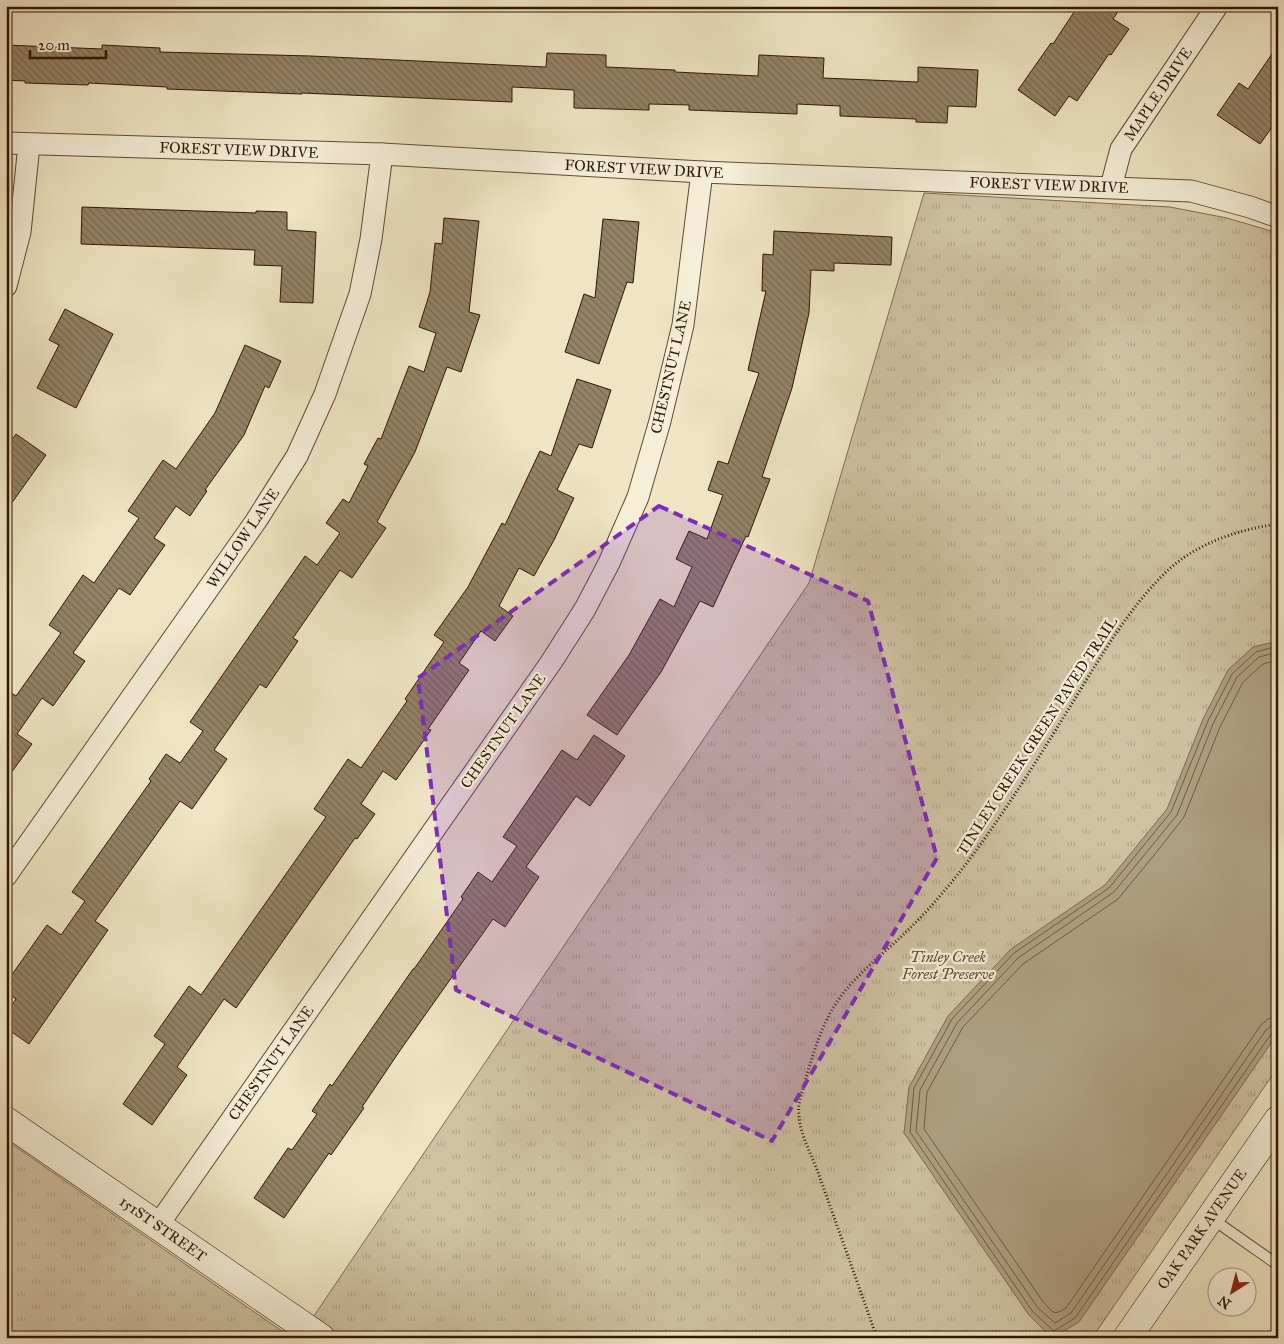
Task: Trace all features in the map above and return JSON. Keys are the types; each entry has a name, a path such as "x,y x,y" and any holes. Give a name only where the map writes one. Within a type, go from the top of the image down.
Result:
{"street":[{"name":"MAPLE DRIVE","path":"1111,187 1121,149 1217,6"},
{"name":"FOREST VIEW DRIVE","path":"6,143 382,154 702,172 1191,191 1278,217"},
{"path":"6,286 20,232 29,145"},
{"name":"WILLOW LANE","path":"6,876 256,521 298,456 325,394 360,294 371,239 382,154"},
{"name":"CHESTNUT LANE","path":"158,1225 552,661 585,609 601,579 638,497 660,422 683,325 702,172"},
{"name":"OAK PARK AVENUE","path":"1127,1338 1278,1120"},
{"name":"151ST STREET","path":"6,1121 321,1338"}],"lane":[{"path":"1210,1218 1278,1265"}],"path":[{"name":"TINLEY CREEK GREEN PAVED TRAIL","path":"877,1338 805,1139 799,1116 800,1102 816,1043 829,1015 840,997 926,913 965,865 1022,783 1112,640 1135,607 1156,582 1178,561 1210,543 1237,532 1278,524"}],"highlighted area":[{"path":"659,506 868,601 937,858 772,1141 456,990 418,678"}],"green space":[{"name":"Tinley Creek Forest Preserve","path":"924,193 1170,207 1227,218 1278,233 1278,1067 1092,1338 299,1338 809,583"},
{"path":"6,1140 292,1338 6,1338"}],"water":[{"path":"1278,641 1278,1033 1079,1322 1052,1338 1029,1315 904,1133 909,1087 948,1016 1011,949 1105,885 1167,809 1203,719 1228,670 1253,647"}],"building":[{"path":"1078,6 1122,6 1113,19 1129,29 1111,55 1109,54 1077,101 1069,96 1055,116 1018,90 1051,43 1053,44"},
{"path":"6,45 102,49 102,45 160,48 160,52 311,56 546,67 547,53 606,55 606,67 758,76 759,55 824,58 823,78 918,82 918,67 978,70 976,107 948,106 947,123 916,122 916,119 840,116 840,106 797,104 797,114 689,110 689,105 649,104 649,110 574,108 574,90 512,87 512,102 167,89 167,87 89,83 88,85 25,83 25,81 6,80"},
{"path":"1278,45 1278,119 1260,144 1217,115 1239,83 1248,89"},
{"path":"82,207 256,213 256,211 287,212 287,230 316,232 313,303 280,302 282,266 254,265 255,250 81,244"},
{"path":"444,218 479,221 469,312 480,315 461,372 447,367 415,452 377,522 386,528 352,578 340,570 293,638 298,641 266,688 260,684 214,750 227,759 192,809 180,801 95,921 108,930 29,1044 6,1028 6,1013 16,999 6,992 6,983 47,925 61,935 85,901 72,892 151,781 149,779 166,754 180,763 203,731 190,722 305,556 317,565 340,533 326,523 343,499 349,503 368,466 364,464 378,438 381,439 409,366 424,372 436,333 419,327 430,292 435,243 442,244"},
{"path":"603,219 639,222 633,283 627,282 599,364 565,352 584,294 595,298"},
{"path":"774,231 892,237 891,265 834,263 834,271 811,270 809,313 792,388 762,477 770,479 748,537 746,536 713,607 700,601 661,672 617,735 587,715 629,655 660,599 674,607 692,567 676,559 689,531 707,539 723,495 708,490 718,461 728,464 759,373 748,370 766,291 762,291 763,254 773,255"},
{"path":"65,309 113,334 76,408 37,388 59,345 49,340"},
{"path":"245,345 281,361 269,388 265,386 244,435 205,490 207,491 190,516 176,506 154,538 165,545 130,595 119,588 73,653 85,661 53,706 42,698 17,734 32,744 6,780 6,689 16,696 61,633 49,625 83,575 94,583 139,518 128,511 163,460 176,469 215,413"},
{"path":"577,379 611,390 592,448 579,444 557,490 574,498 554,540 534,576 519,568 499,606 513,616 495,641 481,631 459,663 469,670 428,729 431,730 396,780 383,771 361,804 375,814 357,839 355,838 236,1008 224,999 177,1067 187,1075 152,1125 123,1104 165,1044 154,1036 189,986 201,995 326,817 314,809 348,759 361,768 407,701 405,699 444,642 434,635 468,587 502,523 505,525 540,451 551,456"},
{"path":"16,434 46,455 6,511 6,448"},
{"path":"594,735 625,756 590,806 576,796 526,867 539,877 505,927 493,919 401,1049 362,1107 364,1108 331,1155 329,1153 284,1218 254,1198 288,1148 292,1150 317,1114 312,1111 330,1084 332,1086 463,899 461,897 478,872 492,882 517,846 503,837 562,750 577,760"}]}
